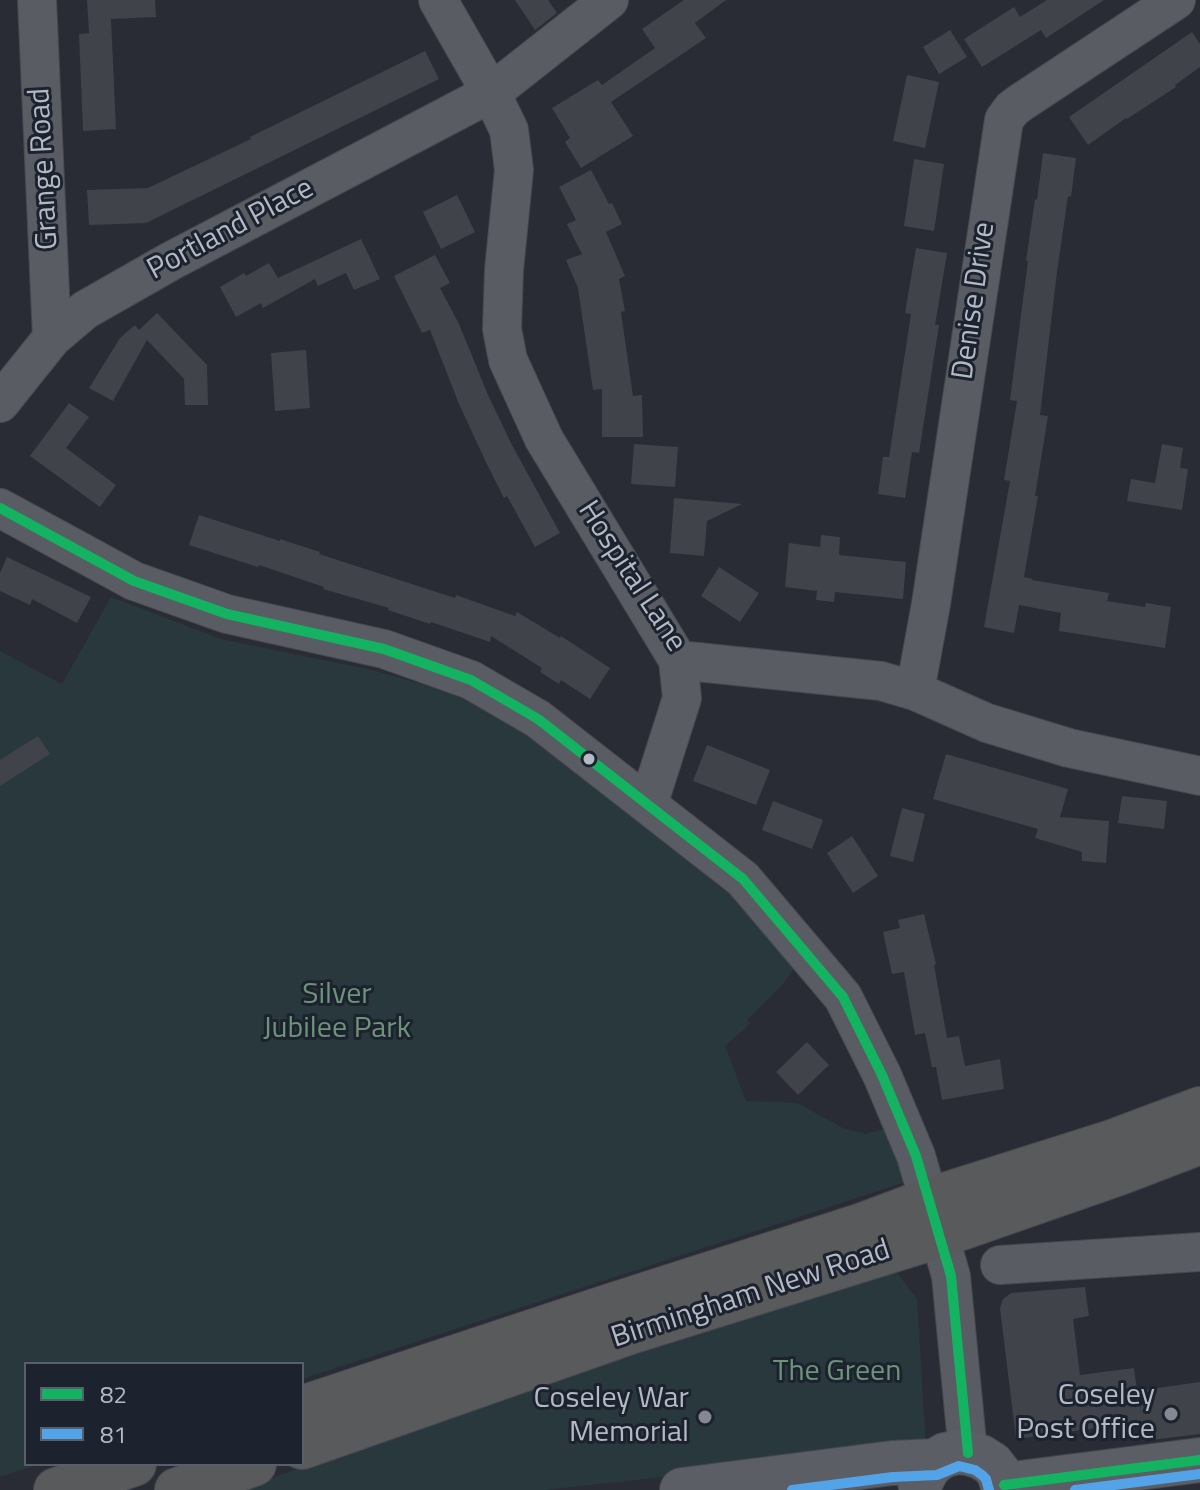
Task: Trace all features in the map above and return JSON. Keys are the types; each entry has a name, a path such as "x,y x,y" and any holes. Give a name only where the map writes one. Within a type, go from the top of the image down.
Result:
{"highway":[{"name":"Birmingham New Road","path":"304,1446 630,1332 935,1218 1095,1148 1200,1109"},
{"name":"Birmingham New Road","path":"304,1407 860,1226 935,1218 1119,1173 1200,1142"},
{"path":"56,1490 128,1466"},
{"path":"198,1481 247,1466"}],"main road":[{"path":"682,1490 892,1463 940,1468 981,1457 999,1473 1004,1488 1200,1460"},
{"path":"830,1471 871,1481 888,1490"}],"street":[{"name":"Grange Road","path":"37,0 52,338"},
{"name":"Hospital Lane","path":"438,0 509,130 514,170 504,270 502,329 508,360 544,439 678,660 881,681 915,691 987,723 1069,748 1200,776"},
{"name":"Portland Place","path":"0,403 52,338 85,310 171,261 491,93 609,0"},
{"name":"Denise Drive","path":"915,691 931,604 1004,120 1020,103 1176,0"},
{"path":"0,508 134,581 227,614 384,649 471,680 538,719 743,879 843,997 882,1075 916,1156 951,1276 940,1468"},
{"path":"648,805 682,698 678,660"},
{"path":"1000,1265 1200,1252"}],"green space":[{"name":"Silver Jubilee Park","path":"111,597 221,639 377,671 458,695 524,731 734,890 796,966 747,1020 750,1024 725,1046 746,1101 797,1103 843,1128 865,1134 897,1125 912,1180 304,1378 304,1362 24,1362 24,1466 34,1466 0,1477 0,651 62,684"},
{"name":"The Green","path":"891,1265 917,1299 926,1448 544,1490 243,1488"}],"building":[{"path":"87,0 155,0 156,17 111,19 116,129 83,131 79,34 89,33"},
{"path":"515,0 548,0 557,13 535,30"},
{"path":"684,0 726,0 695,23 706,38 611,102 633,136 581,168 565,142 570,138 552,108 598,80 602,85 655,48 642,29"},
{"path":"1047,0 1104,0 1046,38 1041,30 982,67 964,39 1014,7 1020,17"},
{"path":"950,30 967,57 939,74 923,47"},
{"path":"1192,32 1200,44 1200,67 1176,87 1088,145 1069,117"},
{"path":"425,51 439,79 146,223 89,225 87,190 148,188"},
{"path":"907,75 939,82 925,148 893,141"},
{"path":"1043,153 1076,158 1057,272 1040,415 1048,416 1024,577 1109,593 1107,601 1145,607 1146,603 1171,607 1165,648 1059,631 1061,613 1019,605 1014,633 984,627 1010,481 1004,480 1017,401 1010,400 1026,261"},
{"path":"914,159 944,164 934,231 904,226"},
{"path":"591,170 622,224 606,232 625,276 619,279 625,311 621,312 633,396 642,395 643,437 602,437 602,389 593,390 578,288 566,260 582,254 567,224 576,220 559,187"},
{"path":"457,195 475,232 441,249 423,212"},
{"path":"361,239 380,279 354,290 346,273 318,286 315,279 263,308 261,303 236,317 220,287 269,263 278,278"},
{"path":"916,248 947,253 919,453 912,452 905,498 878,494 883,457 889,457 911,314 905,313"},
{"path":"435,255 450,283 440,288 459,324 488,395 560,533 535,547 507,496 504,498 484,458 430,330 422,333 394,276"},
{"path":"157,313 207,365 208,405 185,405 184,379 147,340 113,401 89,388 120,338 135,325 139,330"},
{"path":"306,350 310,408 275,411 271,353"},
{"path":"69,403 89,417 66,448 116,485 100,507 30,456"},
{"path":"634,444 678,447 675,487 631,484"},
{"path":"1162,444 1183,448 1180,468 1188,469 1182,510 1127,501 1131,479 1155,483"},
{"path":"674,498 742,504 707,521 704,556 670,553"},
{"path":"199,515 455,598 456,595 515,616 517,612 610,668 590,699 561,680 559,684 540,672 542,668 491,636 490,642 430,624 259,565 189,545"},
{"path":"821,535 840,537 839,555 906,562 903,599 835,592 834,602 816,600 817,591 785,587 789,543 820,547"},
{"path":"7,557 91,597 77,623 32,599 30,605 0,591 0,573"},
{"path":"719,567 759,593 740,622 701,596"},
{"path":"38,736 50,754 0,786 0,760"},
{"path":"707,745 770,770 756,805 693,781"},
{"path":"946,754 1068,789 1060,817 1109,821 1106,863 1082,861 1082,852 1035,838 1038,829 933,799"},
{"path":"1122,796 1167,801 1164,829 1118,823"},
{"path":"773,801 823,820 812,849 762,830"},
{"path":"902,808 925,814 913,862 890,856"},
{"path":"852,836 878,876 853,893 827,853"},
{"path":"924,914 936,964 947,1038 959,1036 965,1066 1000,1059 1004,1089 942,1100 925,1033 915,1035 904,972 892,974 883,932 900,928 898,920"},
{"path":"807,1042 829,1065 798,1095 776,1072"},
{"path":"1085,1287 1089,1316 1073,1319 1080,1375 1134,1368 1137,1391 1200,1382 1200,1434 1143,1441 1141,1422 1016,1439 1000,1308 1003,1299 1011,1293"}],"transit line":[{"name":"82","path":"0,508 134,581 227,614 384,649 471,680 538,719 743,879 843,997 882,1075 916,1156 951,1276 968,1453"},
{"name":"82","path":"1004,1485 1200,1460"},
{"name":"81","path":"792,1490 893,1477 937,1475 959,1466 982,1475 989,1490"},
{"name":"81","path":"1075,1490 1200,1474"}],"place":[{"name":"Coseley Post Office","path":"1171,1414"},
{"name":"Coseley War Memorial","path":"705,1417"}]}
